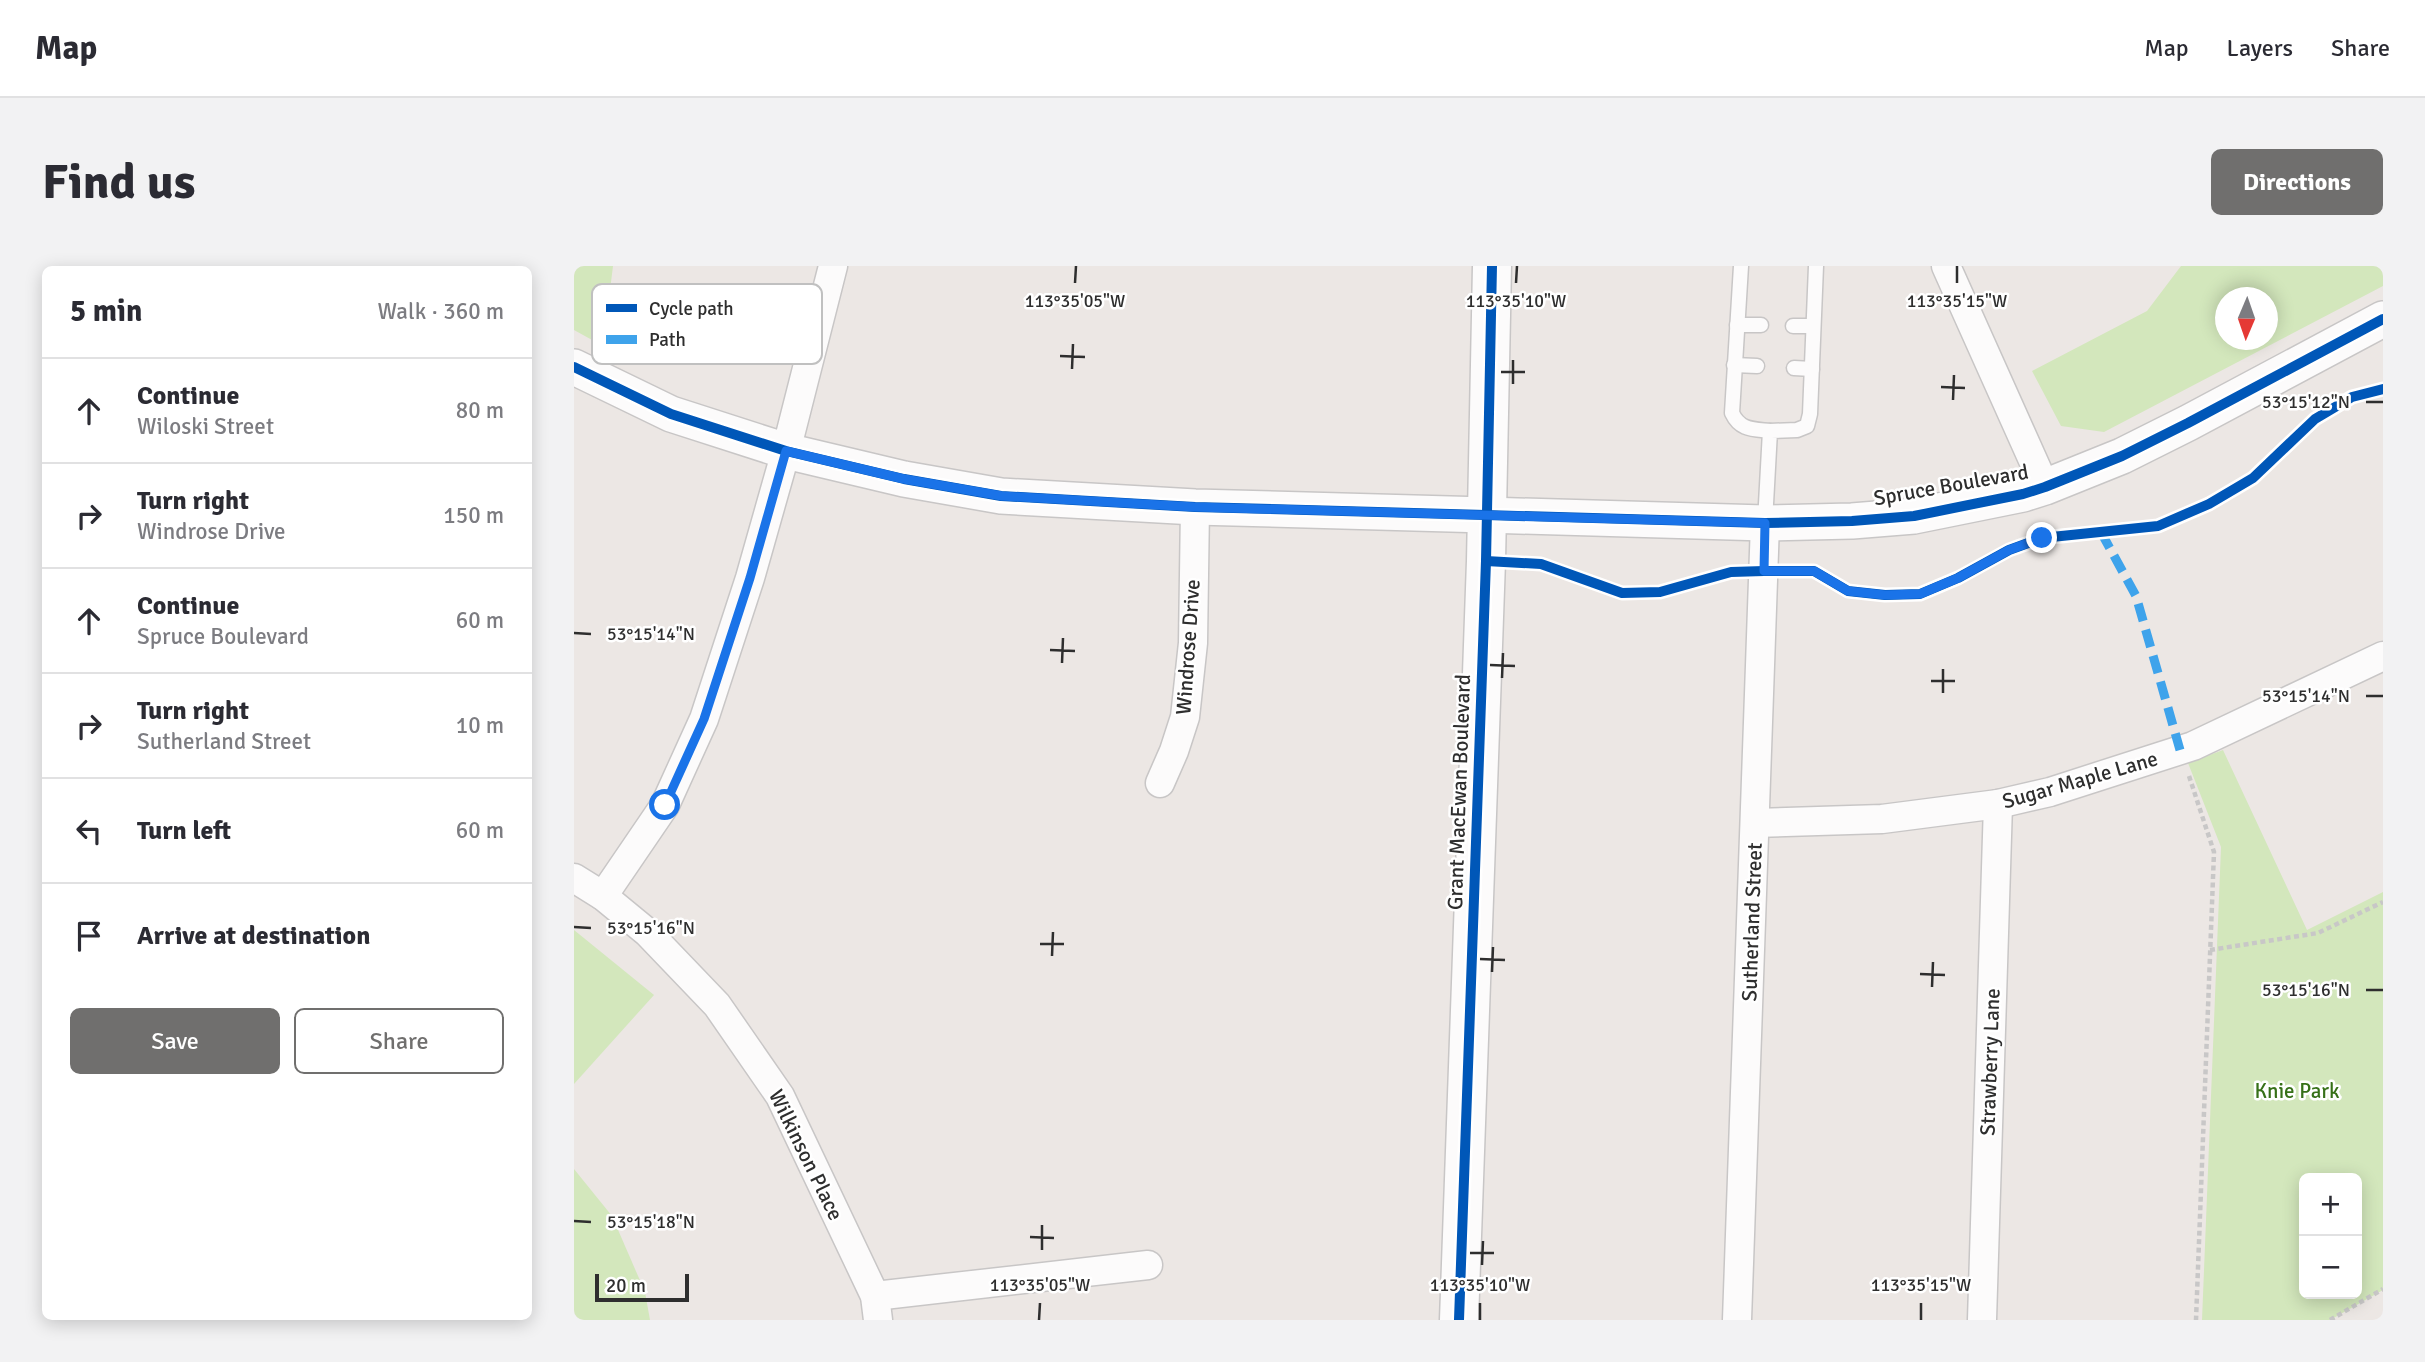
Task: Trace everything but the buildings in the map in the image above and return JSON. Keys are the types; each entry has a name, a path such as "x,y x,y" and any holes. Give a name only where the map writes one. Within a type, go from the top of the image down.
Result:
{"main road":[{"name":"Grant MacEwan Boulevard","path":"1459,1320 1475,890 1492,266"}],"street":[{"path":"822,309 833,266"},
{"path":"1946,266 2045,487"},
{"name":"Spruce Boulevard","path":"1486,515 1765,523 1852,521 1913,516 2024,494 2122,456 2188,424 2383,319"},
{"path":"603,896 665,805 704,719 750,578 808,364"},
{"path":"574,367 671,414 786,451 904,479 1002,496 1195,507 1486,515"},
{"name":"Windrose Drive","path":"1160,783 1185,717 1193,643 1195,507"},
{"name":"Sutherland Street","path":"1738,1320 1765,523"},
{"name":"Sugar Maple Lane","path":"1755,823 1882,819 1998,804 2050,792 2180,750 2383,656"},
{"name":"Strawberry Lane","path":"1982,1320 1998,804"},
{"name":"Wilkinson Place","path":"574,877 603,896 648,933 717,1005 780,1096 876,1308 1148,1265"}],"lane":[{"path":"1741,266 1732,413 1743,428 1770,431 1797,430 1807,425 1810,414 1815,266"},
{"path":"1737,325 1761,325"},
{"path":"1793,326 1813,326"},
{"path":"1734,365 1757,366"},
{"path":"1794,368 1812,369"},
{"path":"1765,523 1770,431"}],"path":[{"path":"2180,750 2214,852 2196,1320"},
{"path":"2210,950 2318,933 2383,902"},
{"path":"2330,1320 2383,1289"}],"green space":[{"path":"574,266 613,266 611,284 592,284 592,340 574,330"},
{"path":"2181,266 2383,266 2383,286 2278,341 2278,287 2215,287 2215,350 2261,350 2104,432 2061,426 2032,371 2147,311"},
{"name":"Knie Park","path":"2223,750 2307,930 2383,892 2383,1290 2330,1320 2202,1320 2221,847 2188,763"},
{"path":"574,930 654,995 574,1084"},
{"path":"574,1169 612,1216 645,1292 650,1320 574,1320"}],"marked path":[{"path":"2101,532 2136,596 2180,750"}],"cycle path":[{"path":"1459,1320 1486,561 1492,266"},
{"path":"574,367 671,414 786,451 904,479 1001,496 1195,507 1765,523 1852,521 1914,516 2045,487 2122,456 2383,319"},
{"path":"1486,561 1541,564 1622,593 1660,592 1731,572 1814,571 1848,591 1885,595 1920,594 1958,578 2009,550 2042,538 2158,526 2209,504 2253,478 2315,419 2352,397 2383,389"}],"route":[{"path":"665,805 704,719 750,578 786,451 904,479 1002,496 1195,507 1765,523 1764,571 1814,571 1848,591 1885,595 1920,594 1958,578 2009,550 2042,538"}]}
